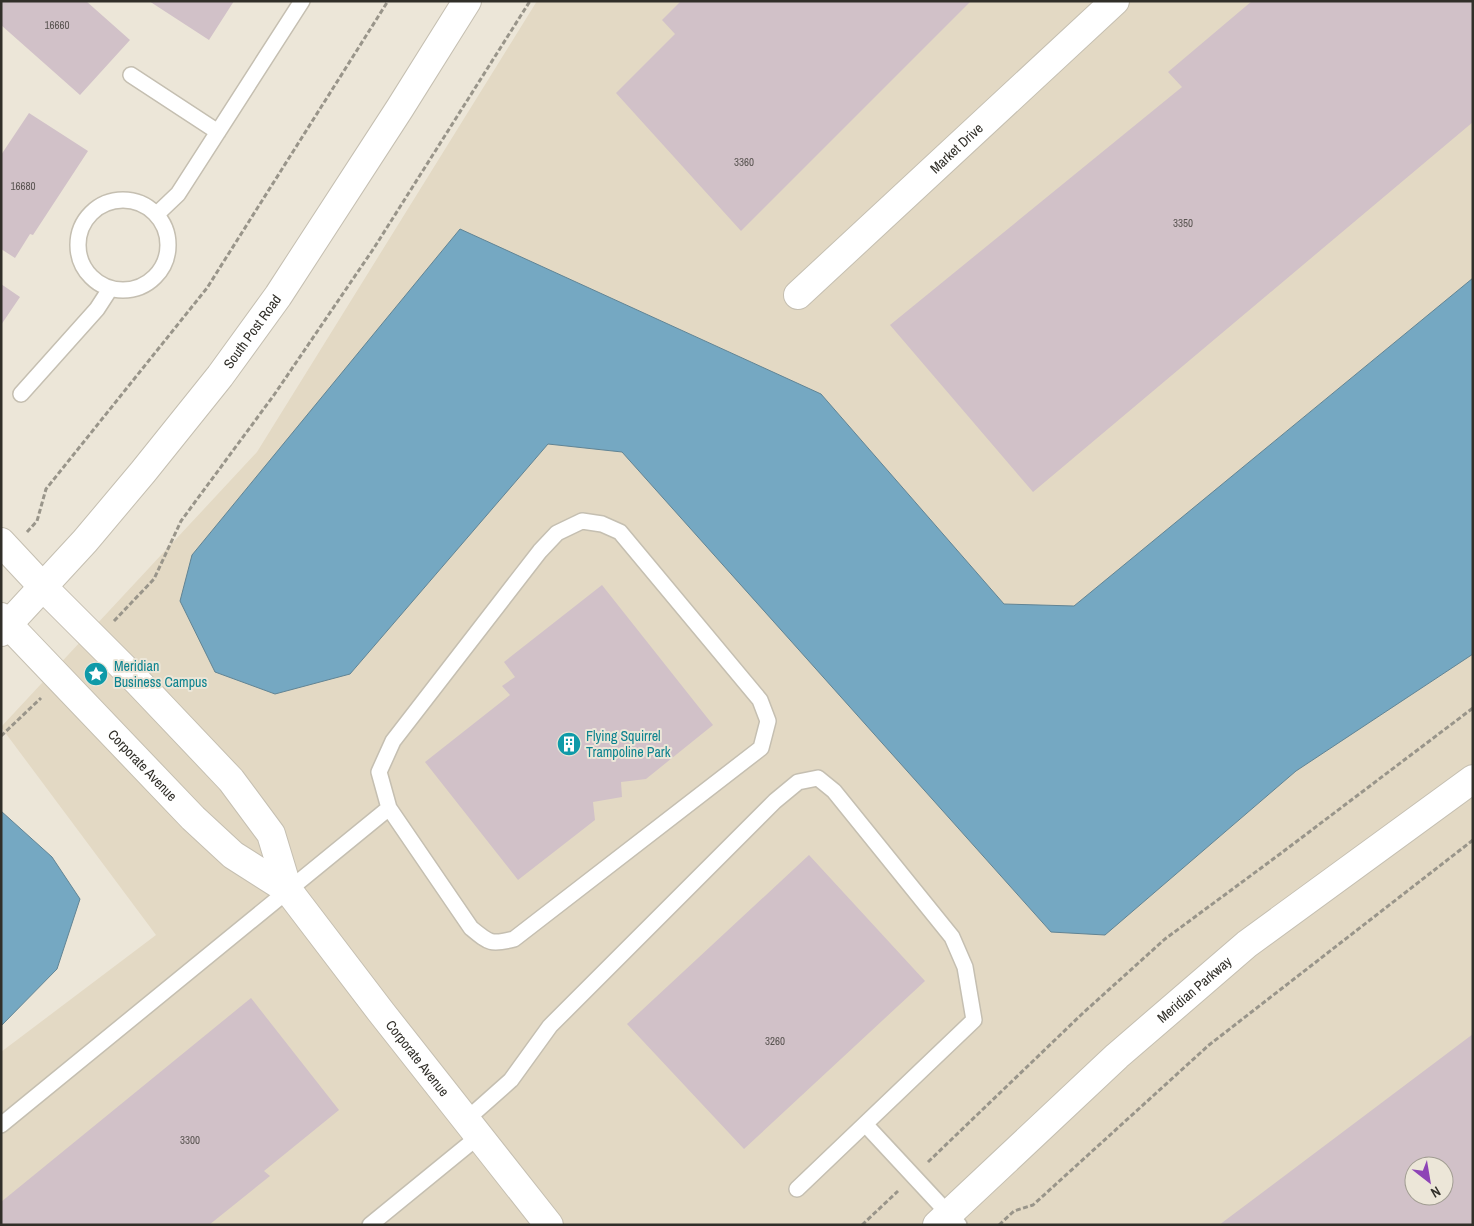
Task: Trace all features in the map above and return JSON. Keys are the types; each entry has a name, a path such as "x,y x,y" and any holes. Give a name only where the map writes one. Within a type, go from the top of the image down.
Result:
{"street":[{"name":"South Post Road","path":"4,625 43,587 85,540 143,472 220,376 278,296 467,1"},
{"name":"Market Drive","path":"798,295 1115,1"},
{"name":"Corporate Avenue","path":"5,546 231,780 271,834 288,890"},
{"name":"Corporate Avenue","path":"4,625 60,678 193,818 233,855 288,890 381,1012 549,1225"},
{"name":"Meridian Parkway","path":"948,1221 1117,1056 1247,944 1473,779"}],"lane":[{"path":"157,214 178,194 302,1"},
{"path":"131,75 218,132"},
{"path":"122,200 135,201 157,214 164,225 168,238 168,251 164,264 157,275 147,283 136,289 122,291 110,289 88,275 81,264 78,252 78,239 81,227 88,216 98,207 122,200"},
{"path":"21,394 97,309 110,289"},
{"path":"582,521 602,524 620,532 760,700 768,721 761,748 514,939 498,944 486,940 471,928 389,808 379,772 393,741 540,551 557,533 582,521"},
{"path":"370,1225 473,1128 550,1026 775,801 798,782 818,778 834,791 952,937 966,967 974,1020 797,1189"},
{"path":"1,1125 389,808"},
{"path":"865,1124 914,1176 948,1221"}],"path":[{"path":"5,546 37,521 46,489 207,288 388,1"},
{"path":"96,640 154,579 181,521 274,394 374,248 530,1"},
{"path":"1,736 60,678"},
{"path":"862,1225 1084,1013 1165,939 1473,708"},
{"path":"999,1225 1014,1211 1033,1205 1209,1045 1473,840"}],"shaded area":[{"path":"537,1 1473,1 1473,1225 1,1225 1,1052 156,935 1,727 257,452"}],"water":[{"path":"460,229 821,394 1004,604 1074,606 1473,278 1473,654 1296,771 1105,935 1051,932 622,452 548,444 350,674 275,694 215,672 180,601 192,555"},
{"path":"1,811 52,857 80,899 57,969 1,1026"}],"building":[{"path":"1,1 86,1 130,40 80,95 1,25"},
{"path":"149,1 234,1 209,40"},
{"path":"681,1 971,1 741,231 616,93 675,34 662,20"},
{"path":"1252,1 1473,1 1473,122 1033,492 890,325 1182,87 1168,72"},
{"path":"29,113 88,151 33,235 30,234 15,258 1,249 1,155"},
{"path":"1,284 20,297 1,325"},
{"name":"Flying Squirrel Trampoline Park","path":"602,585 713,725 646,779 621,782 622,797 593,802 595,820 518,880 425,762 510,695 502,686 515,677 504,662"},
{"path":"809,855 925,981 744,1149 627,1024"},
{"path":"251,998 339,1110 264,1171 270,1176 209,1225 1,1225 1,1202"},
{"path":"1473,1034 1473,1225 1219,1225"}],"place":[{"name":"Meridian Business Campus","path":"96,674"},
{"name":"Flying Squirrel Trampoline Park","path":"569,744"}]}
